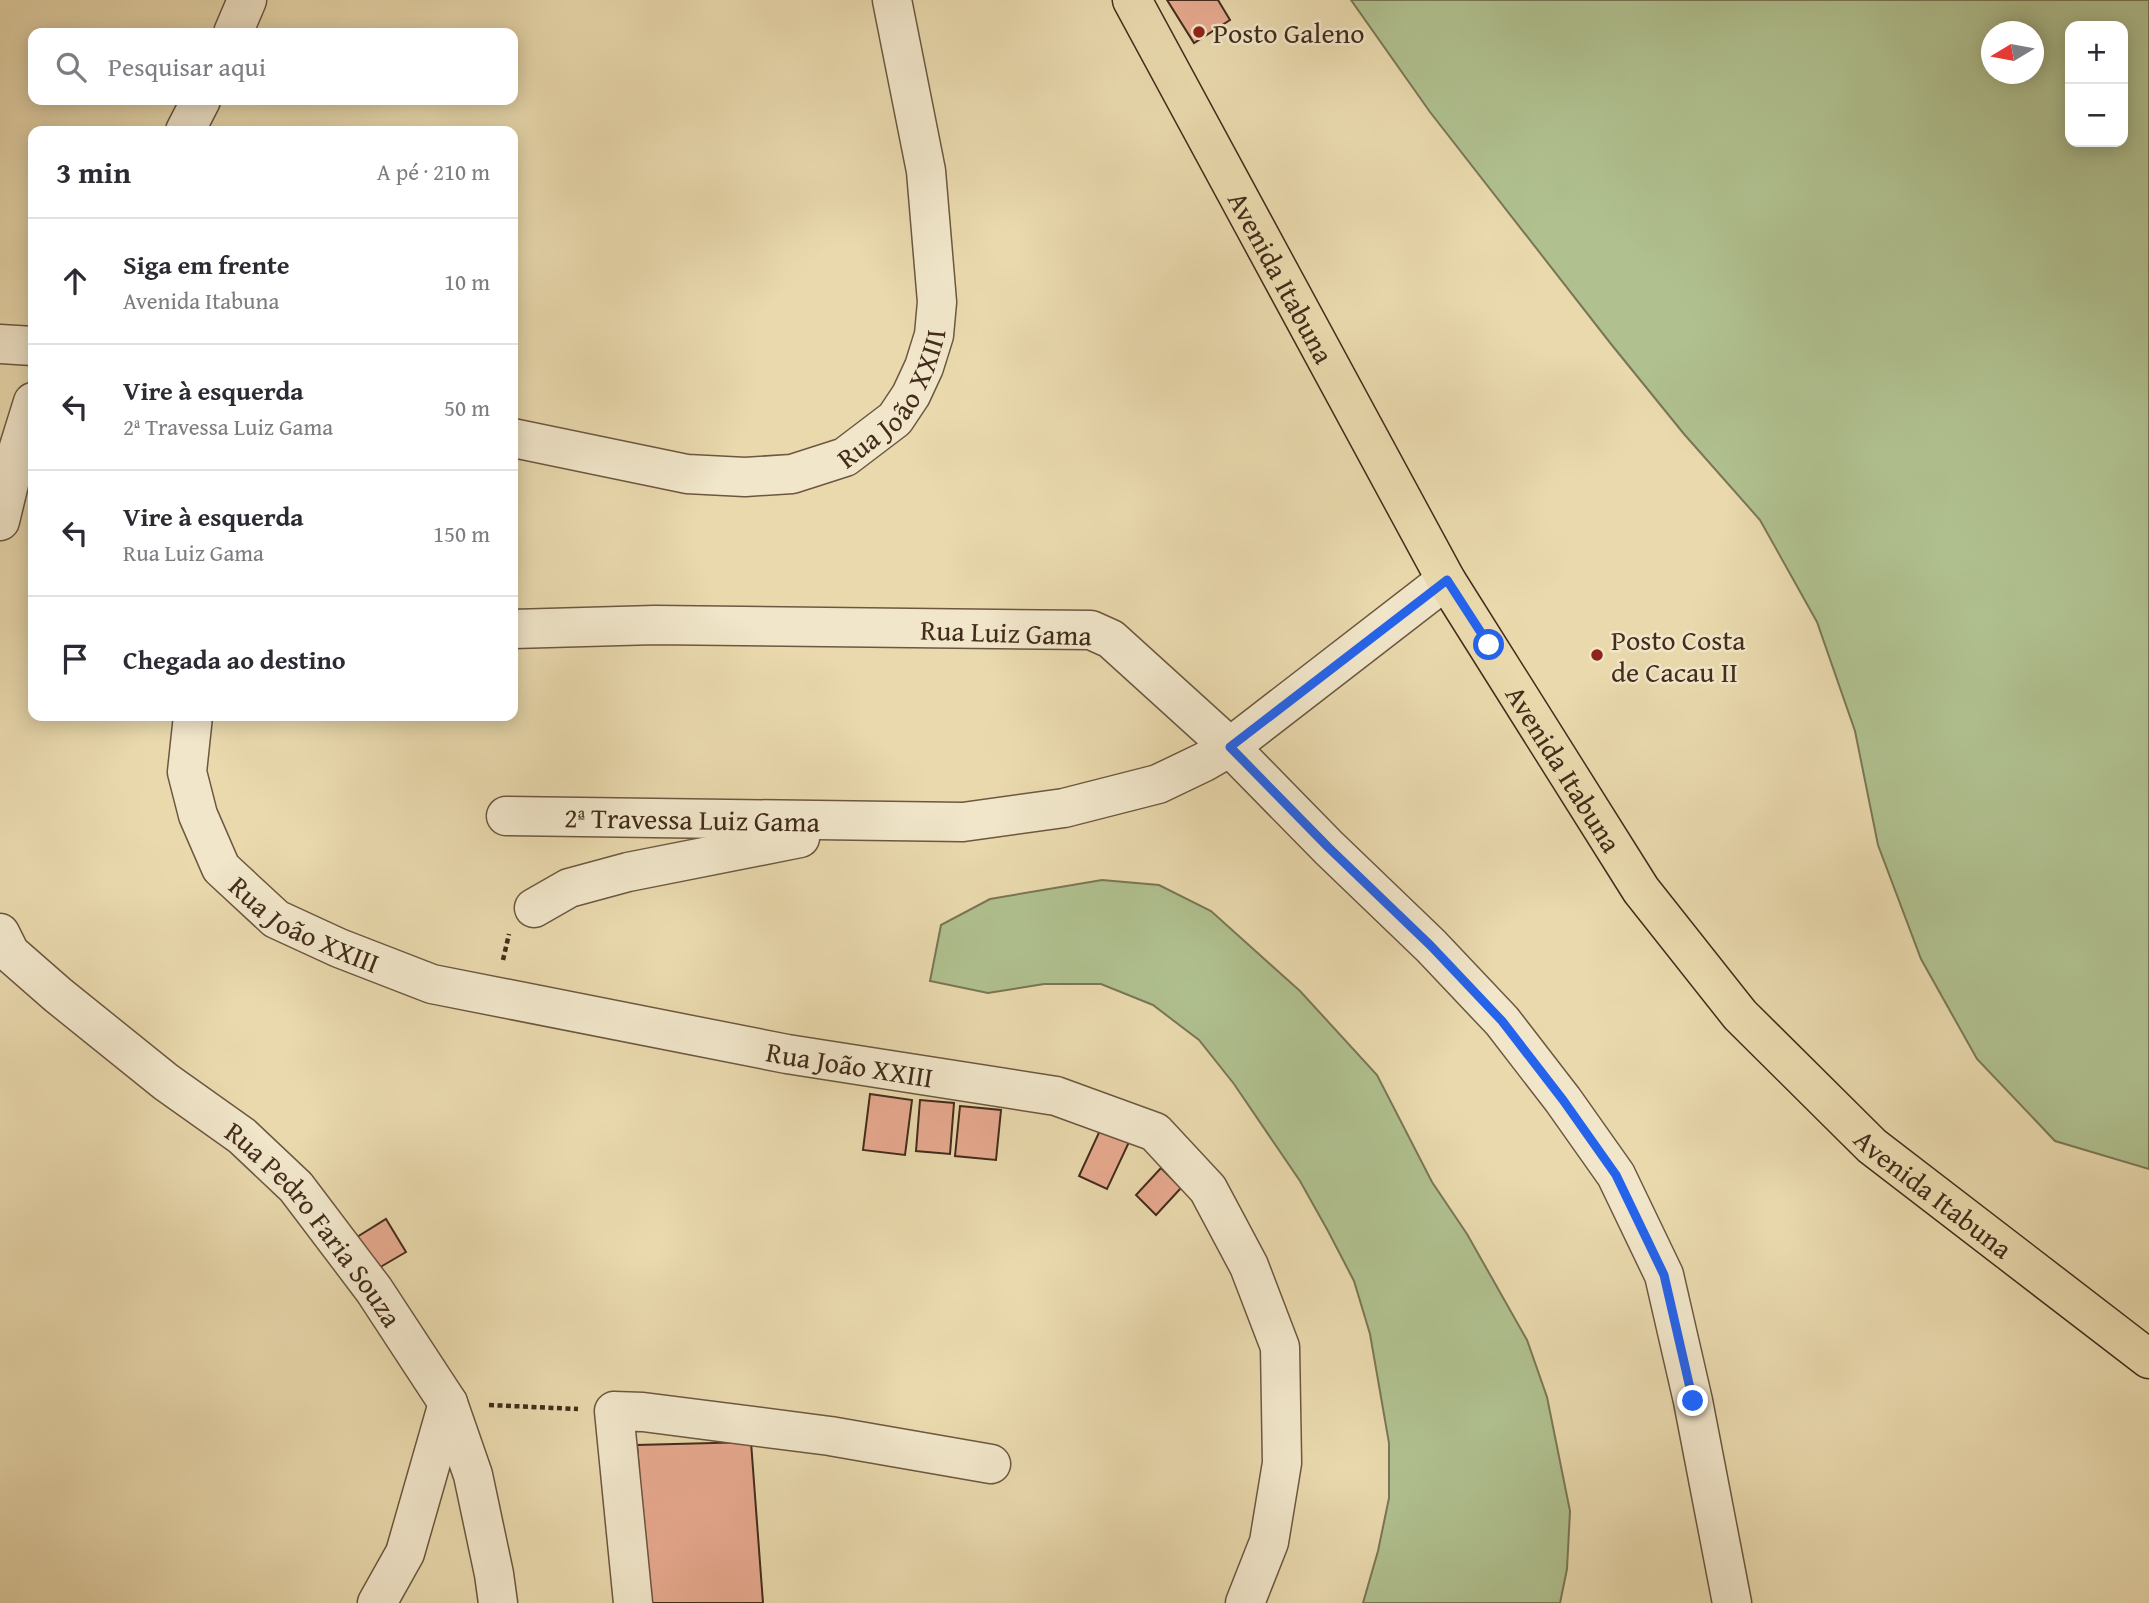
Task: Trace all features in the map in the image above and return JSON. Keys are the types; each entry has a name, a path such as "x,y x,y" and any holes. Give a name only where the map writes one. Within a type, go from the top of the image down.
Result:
{"main road":[{"name":"Avenida Itabuna","path":"1132,0 1447,580 1641,890 1740,1015 1872,1146 2149,1359"}],"street":[{"path":"235,28 247,0"},
{"name":"Rua João XXIII","path":"518,439 687,474 745,477 792,474 845,457 895,419 911,395 924,367 934,335 937,302 926,171 892,0"},
{"path":"188,126 198,105"},
{"path":"0,344 28,346"},
{"path":"0,522 28,418"},
{"name":"2ª Travessa Luiz Gama","path":"506,816 963,822 1065,808 1158,784 1230,747 1447,580"},
{"name":"Rua Luiz Gama","path":"518,629 655,625 1091,630 1111,639 1230,747 1329,848 1431,946 1502,1021 1616,1175 1664,1275 1693,1401 1732,1603"},
{"name":"Rua João XXIII","path":"192,721 187,772 198,815 221,868 276,919 339,948 432,984 787,1054 1056,1096 1155,1132 1208,1189 1248,1266 1280,1347 1282,1463 1269,1542 1245,1603"},
{"name":"2ª Travessa Luiz Gama","path":"534,908 569,887 628,872 878,822"},
{"name":"Rua Pedro Faria Souza","path":"3,947 166,1082 242,1136 296,1187 374,1290 448,1403 473,1475 498,1603"},
{"path":"377,1603 405,1553 448,1403"},
{"path":"633,1603 614,1411 643,1412 830,1436 991,1464"}],"path":[{"path":"495,996 509,934 534,908"},
{"path":"448,1403 614,1411"}],"green space":[{"path":"1351,0 2149,0 2149,1169 2055,1141 1977,1059 1921,959 1878,845 1855,731 1817,622 1760,520 1684,434 1430,112"},
{"path":"1102,880 1159,885 1211,911 1300,991 1377,1075 1432,1182 1467,1234 1527,1340 1547,1397 1570,1511 1567,1569 1560,1603 1363,1603 1389,1498 1389,1443 1370,1334 1354,1281 1300,1181 1234,1084 1199,1040 1153,1005 1101,984 1044,984 988,993 930,981 941,925 990,899"}],"building":[{"name":"Posto Galeno","path":"1167,0 1218,0 1230,20 1194,43"},
{"path":"870,1094 912,1100 905,1155 863,1150"},
{"path":"920,1100 954,1103 950,1154 916,1151"},
{"path":"960,1106 1001,1110 996,1160 955,1156"},
{"path":"1102,1126 1130,1140 1107,1189 1079,1176"},
{"path":"1161,1168 1181,1188 1156,1215 1136,1195"},
{"path":"386,1219 406,1252 377,1269 357,1237"},
{"path":"751,1442 763,1603 649,1603 637,1445"}],"place":[{"name":"Posto Galeno","path":"1199,32"},
{"name":"Posto Costa de Cacau II","path":"1597,655"}],"route":[{"path":"1489,645 1447,580 1230,747 1329,848 1431,946 1502,1021 1563,1100 1616,1175 1664,1275 1693,1401"}]}
